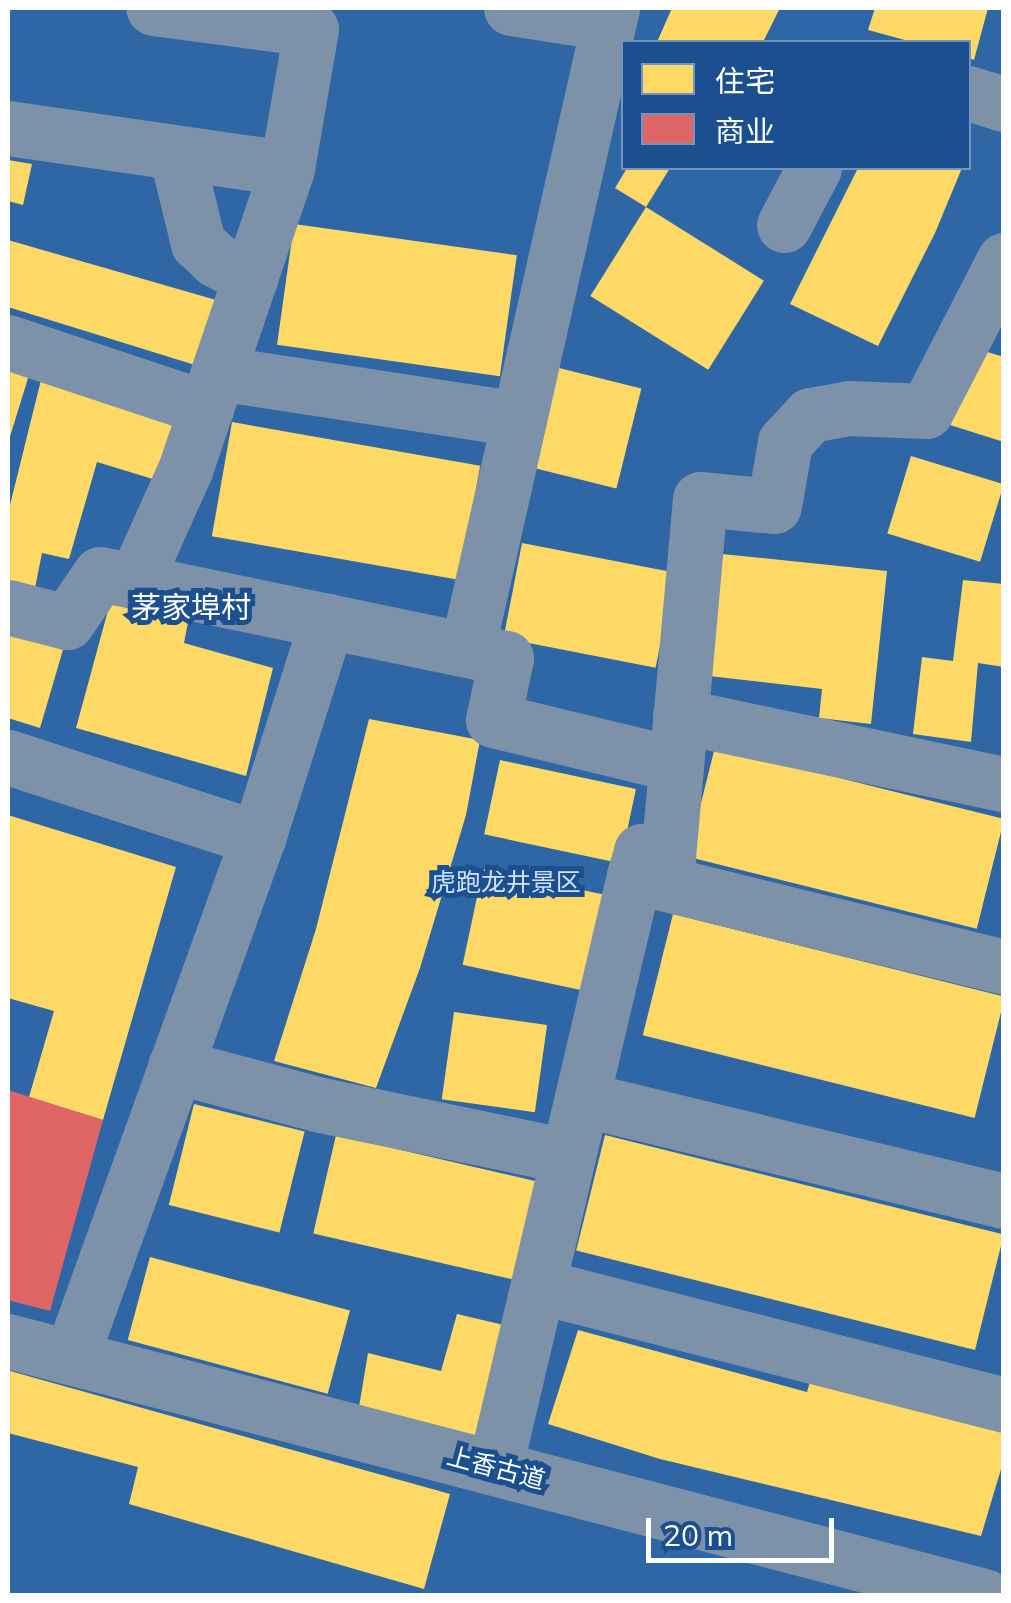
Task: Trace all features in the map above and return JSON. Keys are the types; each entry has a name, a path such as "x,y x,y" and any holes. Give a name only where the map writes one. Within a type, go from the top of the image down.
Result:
{"street":[{"path":"135,582 185,470 287,168 311,29 153,8"},
{"path":"467,650 610,15 512,8"},
{"path":"971,93 1004,104"},
{"path":"8,128 287,168"},
{"path":"176,153 198,243 216,260 250,278"},
{"path":"784,224 813,170"},
{"path":"495,1467 634,876 641,852 668,857 700,499 774,506 786,442 810,416 848,408 926,411 1004,260"},
{"path":"8,342 212,391 518,419"},
{"path":"8,606 67,622 100,574 506,658 492,720 678,740 1004,784"},
{"path":"70,1357 258,838 326,621"},
{"path":"8,758 258,838"},
{"path":"634,876 1004,967"},
{"path":"176,1066 322,1105 568,1156"},
{"path":"582,1099 1004,1201"},
{"path":"538,1286 1004,1404"},
{"name":"上香古道","path":"8,1340 984,1596"},
{"path":"998,1596 1004,1576"}],"green space":[{"name":"虎跑龙井景区","path":"8,8 1003,8 1003,1595 8,1596"}],"building: 住宅":[{"path":"672,8 780,8 764,40 658,40"},
{"path":"875,8 988,8 974,60 971,40 905,40 868,30"},
{"path":"8,160 32,164 23,205 8,201"},
{"path":"626,170 669,170 646,207 615,188"},
{"path":"857,170 961,170 935,233 878,346 790,304"},
{"path":"646,207 764,281 708,370 590,296"},
{"path":"294,224 517,255 500,376 277,345"},
{"path":"8,240 216,300 195,365 8,307"},
{"path":"974,348 1004,357 1004,442 950,425"},
{"path":"555,367 641,389 616,488 530,467"},
{"path":"8,370 29,375 8,443"},
{"path":"41,380 174,420 156,480 97,462 69,559 42,553 35,588 8,582 8,513"},
{"path":"232,422 480,466 460,580 212,536"},
{"path":"911,456 1004,484 980,562 887,533"},
{"path":"522,543 674,573 656,668 503,638"},
{"path":"722,554 887,571 871,724 819,718 822,689 709,676"},
{"path":"963,580 1004,584 1004,667 978,663 971,742 913,734 922,657 953,661"},
{"path":"110,603 189,617 184,643 273,668 246,776 76,728"},
{"path":"8,626 65,643 40,728 8,718"},
{"path":"369,719 480,740 466,815 420,968 376,1088 274,1061 316,929"},
{"path":"715,747 1004,819 977,929 688,857"},
{"path":"500,760 636,789 620,863 484,834"},
{"path":"8,815 176,867 103,1120 29,1097 54,1011 8,998"},
{"path":"483,869 609,896 589,992 463,965"},
{"path":"673,914 1004,997 975,1118 643,1035"},
{"path":"454,1012 547,1025 535,1112 442,1099"},
{"path":"194,1104 305,1132 279,1232 169,1205"},
{"path":"336,1135 544,1183 521,1281 313,1233"},
{"path":"605,1135 1004,1234 975,1350 576,1250"},
{"path":"150,1257 350,1311 328,1394 128,1340"},
{"path":"457,1314 512,1327 485,1439 359,1407 368,1353 441,1371"},
{"path":"578,1330 807,1392 812,1375 1004,1415 1004,1459 981,1536 660,1459 548,1424"},
{"path":"10,1371 450,1494 424,1589 129,1504 138,1467 8,1433"}],"building: 商业":[{"path":"8,1090 103,1120 50,1311 8,1300"}],"district":[{"name":"茅家埠村","path":"191,607"}]}
